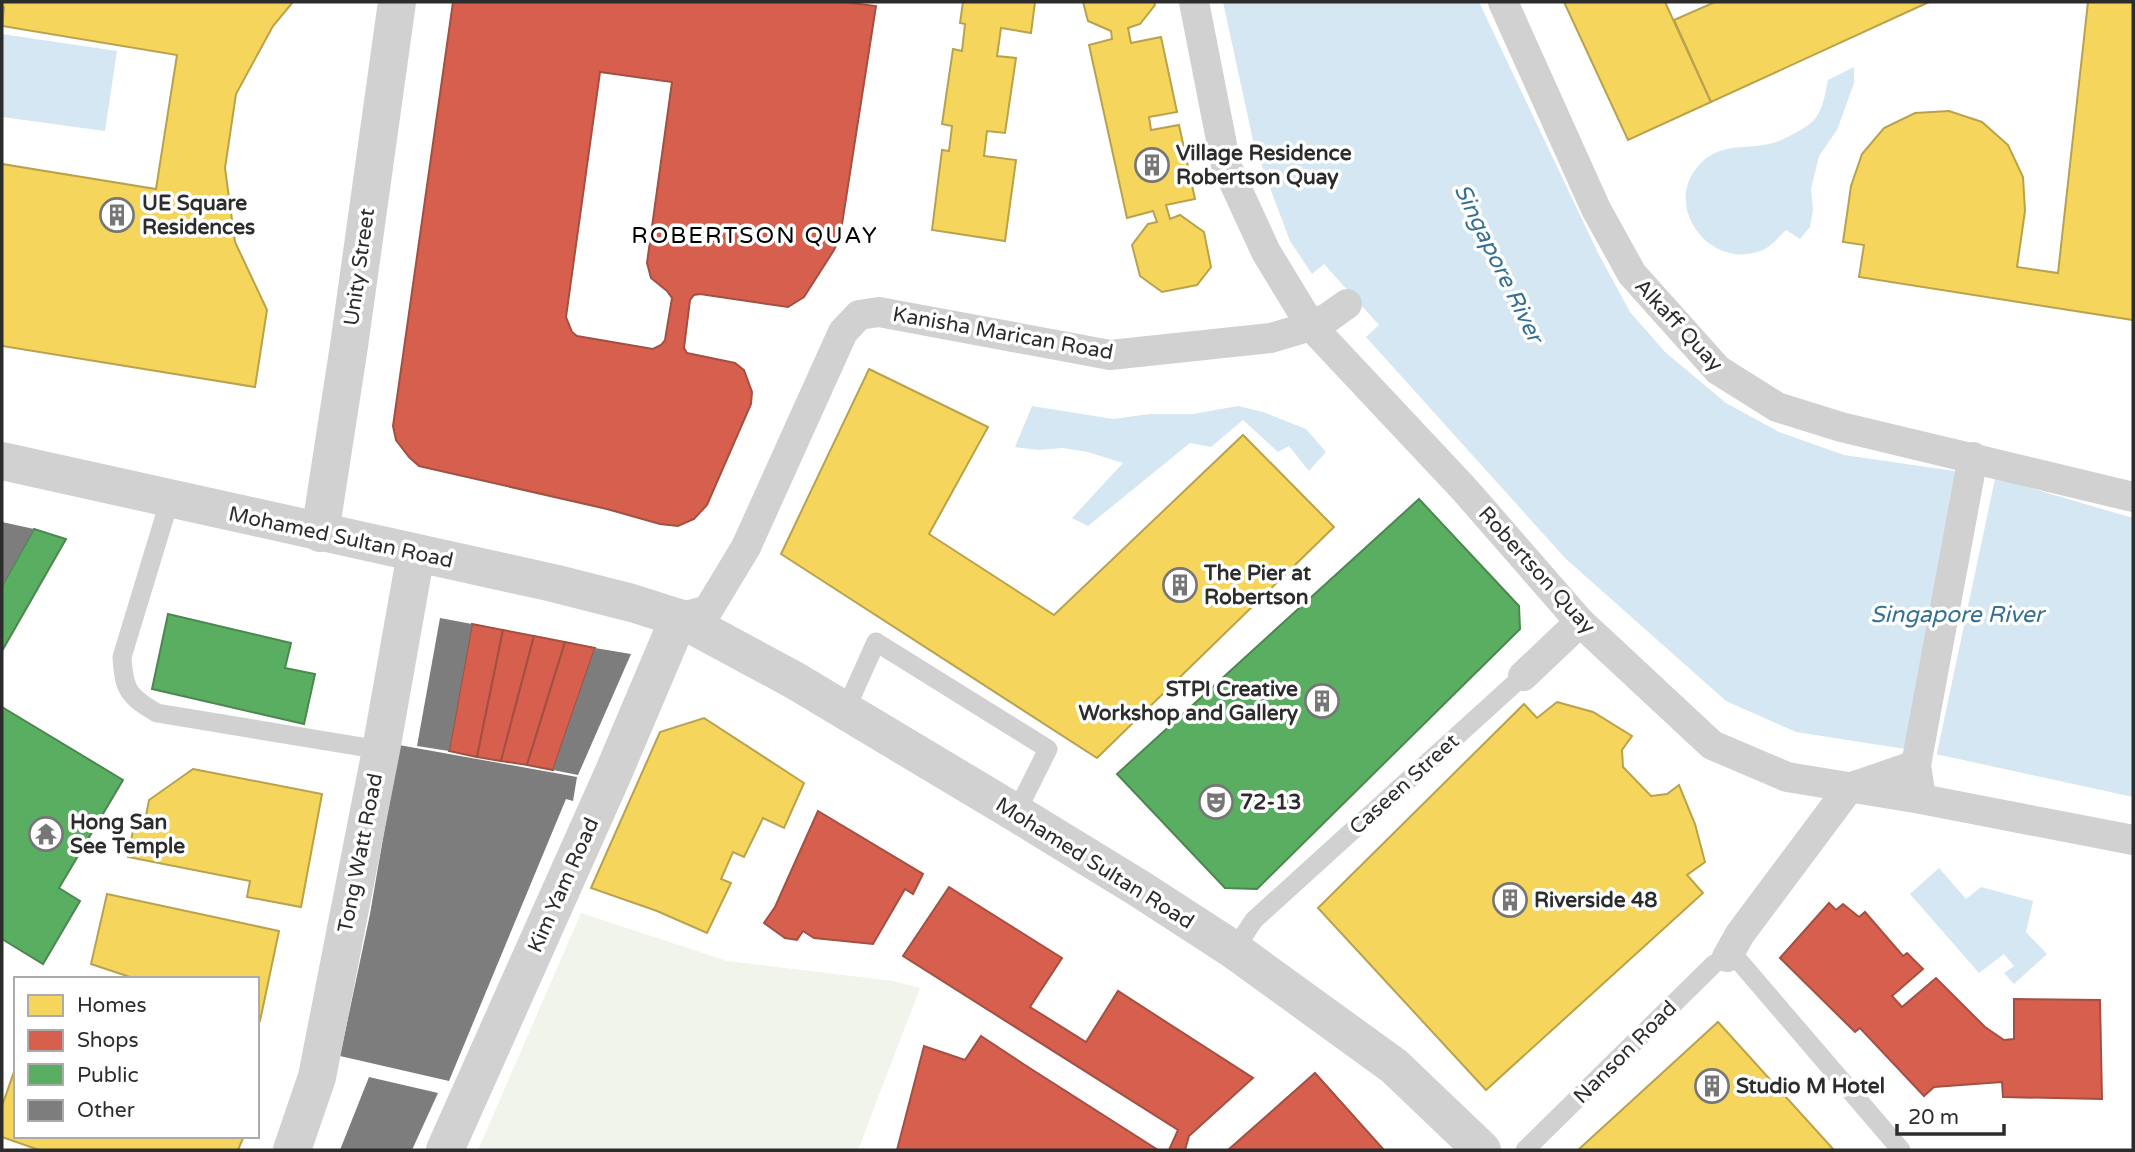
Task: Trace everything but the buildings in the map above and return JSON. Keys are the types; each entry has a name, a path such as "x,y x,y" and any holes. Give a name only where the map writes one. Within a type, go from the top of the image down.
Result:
{"street":[{"name":"Unity Street","path":"320,533 397,2"},
{"name":"Robertson Quay","path":"1194,2 1226,165 1266,252 1311,326 1465,490 1580,622 1713,745 1787,777 1921,799 2133,840"},
{"name":"Alkaff Quay","path":"1503,2 1597,209 1632,274 1718,370 1777,407 1841,427 2133,497"},
{"name":"Kanisha Marican Road","path":"679,618 708,610 746,547 843,332 859,314 879,312 1110,355 1272,338 1311,326 1329,317 1347,303"},
{"path":"1921,799 1916,765 1973,457"},
{"name":"Mohamed Sultan Road","path":"2,461 553,583 679,618 845,711 1016,813 1234,950 1394,1066 1482,1150"},
{"name":"Tong Watt Road","path":"292,1150 317,1077 381,750 416,553"},
{"name":"Kim Yam Road","path":"445,1150 612,776 679,618"},
{"name":"Caseen Street","path":"1523,676 1580,622"},
{"path":"1849,788 1916,765"},
{"name":"Nanson Road","path":"1727,957 1740,934 1849,788"}],"lane":[{"path":"170,499 122,657 124,681 135,700 157,713 381,750"},
{"path":"845,711 876,642 1048,749 1016,813"},
{"name":"Caseen Street","path":"1234,950 1254,920 1523,676"},
{"path":"1727,957 1740,961 1901,1150"},
{"name":"Nanson Road","path":"1525,1150 1714,964 1727,957"}],"shaded area":[{"path":"581,913 727,961 893,981 920,988 858,1150 478,1150"}],"water":[{"name":"Singapore River","path":"1223,2 1479,2 1598,253 1630,312 1665,352 1726,403 1779,432 1844,455 1989,476 2133,518 2133,797 1931,753 1796,732 1726,701 1566,559 1366,337 1379,325 1324,264 1312,274 1290,241 1254,145"},
{"path":"2,34 117,51 105,131 2,117"},
{"path":"1854,67 1854,83 1837,130 1819,156 1811,189 1813,210 1810,227 1800,239 1786,230 1769,246 1757,252 1740,254 1723,251 1709,243 1689,217 1686,202 1687,186 1695,170 1712,154 1721,150 1773,143 1805,127 1819,112 1828,80"},
{"path":"1032,406 1113,419 1150,414 1193,414 1238,406 1263,412 1306,429 1326,452 1309,471 1289,446 1278,452 1243,420 1211,447 1190,443 1088,526 1072,518 1123,463 1088,452 1063,448 1038,450 1015,447"},
{"path":"1939,868 1966,899 1981,887 2033,901 2026,932 2047,954 2014,984 2004,973 2014,966 2004,954 1979,973 1910,894"}],"pier":[{"path":"1965,469 1996,474 1936,758 1905,753"}],"place":[{"name":"Village Residence Robertson Quay","path":"1152,165"},
{"name":"UE Square Residences","path":"117,215"},
{"name":"The Pier at Robertson","path":"1180,585"},
{"name":"STPI Creative Workshop and Gallery","path":"1322,701"},
{"name":"72-13","path":"1216,802"},
{"name":"Hong San See Temple","path":"46,834"},
{"name":"Riverside 48","path":"1510,900"},
{"name":"Studio M Hotel","path":"1712,1086"}],"district":[{"name":"ROBERTSON QUAY","path":"755,235"}]}
